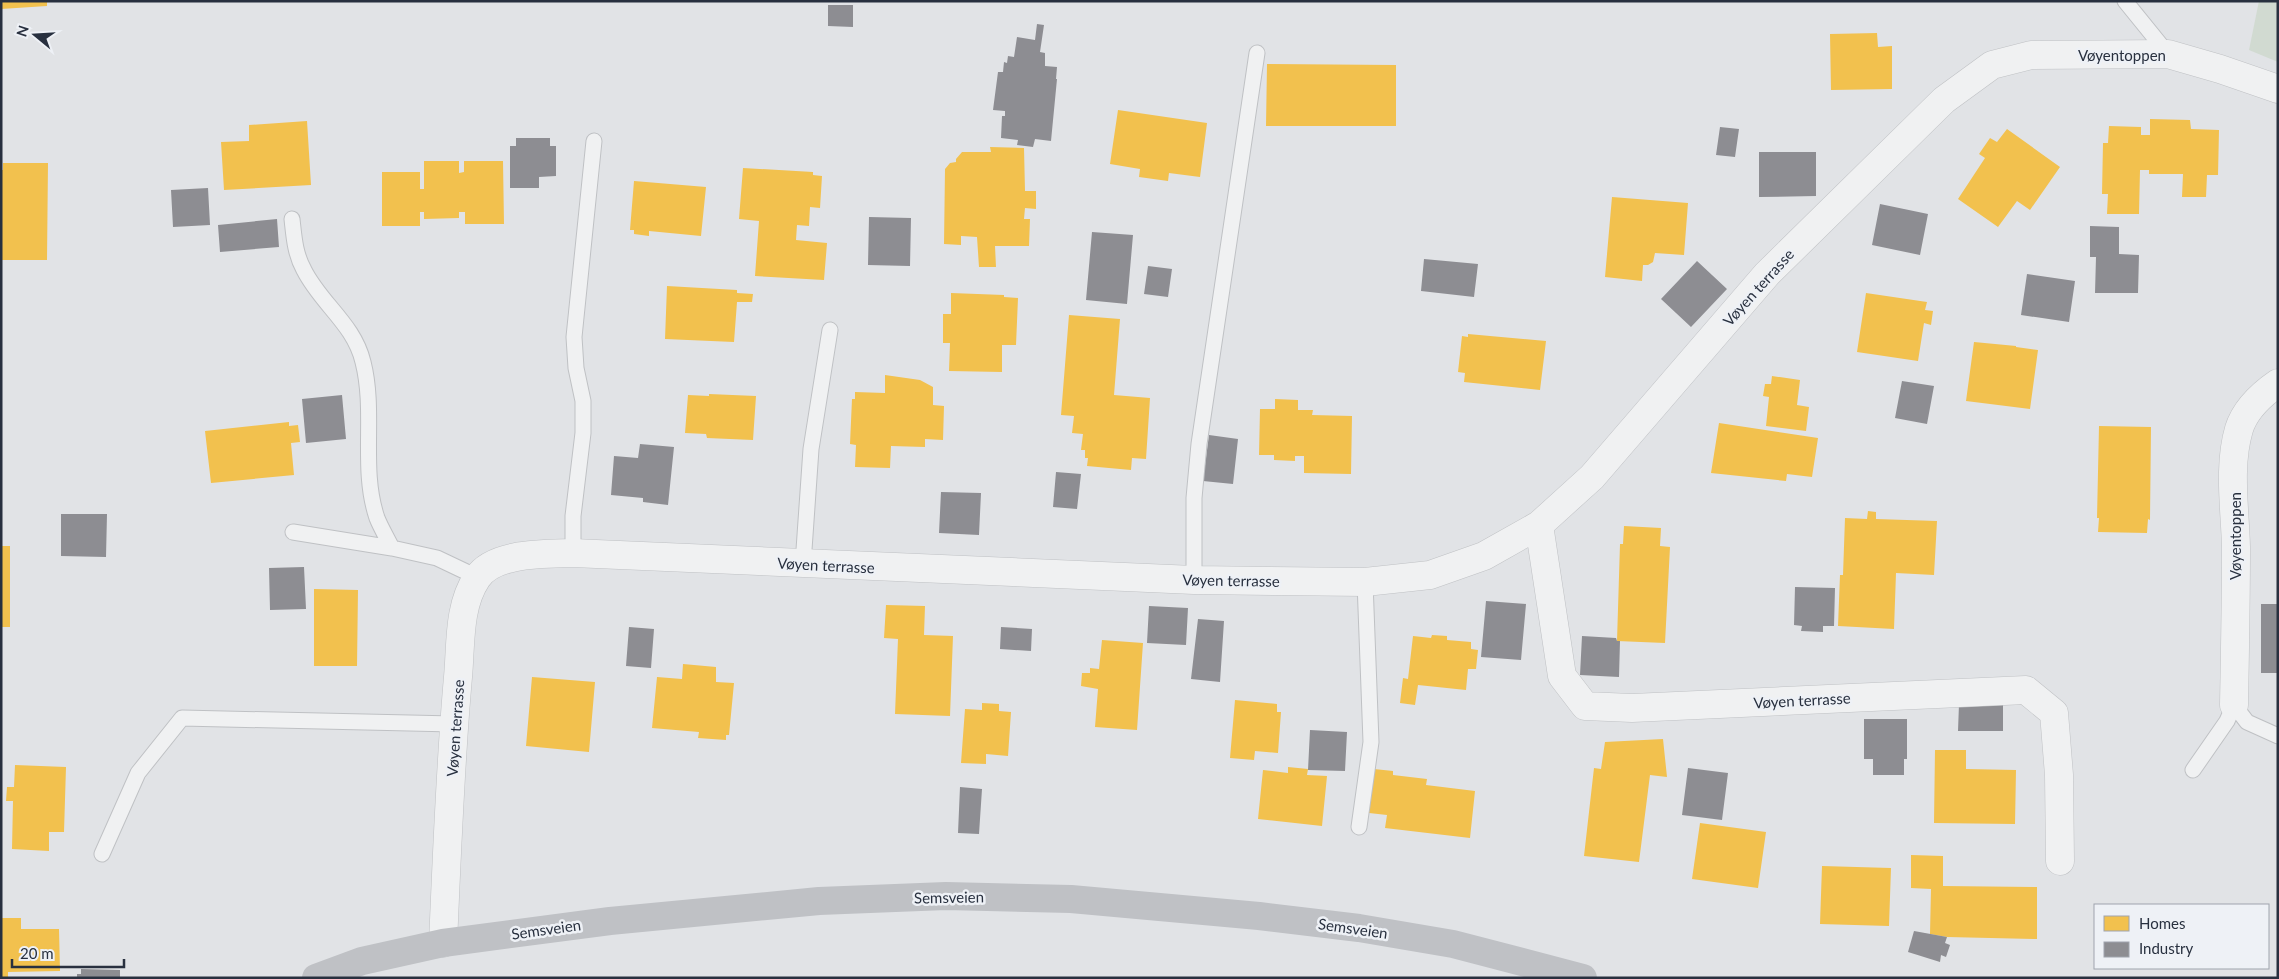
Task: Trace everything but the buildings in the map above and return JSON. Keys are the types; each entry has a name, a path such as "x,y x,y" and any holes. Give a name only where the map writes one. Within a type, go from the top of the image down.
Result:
{"main road":[{"name":"Semsveien","path":"316,978 362,960 443,943 610,920 819,901 946,896 1071,899 1259,916 1359,928 1453,944 1583,978"}],"street":[{"name":"Vøyentoppen","path":"1992,66 2030,55 2168,54 2278,89"},
{"name":"Vøyen terrasse","path":"443,943 454,724 464,607 477,577 493,563 528,555 573,553 1194,580 1365,582 1430,575 1484,556 1539,525 1592,477 1767,274 1944,100 1992,66"},
{"name":"Vøyentoppen","path":"2234,704 2236,547 2234,455 2239,428 2246,414 2261,396 2278,382"},
{"name":"Vøyen terrasse","path":"1539,525 1562,676 1585,706 1632,708 2026,690 2054,713 2059,775 2060,861"}],"lane":[{"path":"2125,1 2168,54"},
{"path":"1194,580 1194,498 1199,444 1257,53"},
{"path":"573,553 573,516 584,432 583,401 576,368 574,337 594,141"},
{"path":"292,219 294,245 304,270 356,341 363,363 367,389 371,487 377,518 392,548"},
{"path":"803,564 811,449 830,330"},
{"path":"293,532 392,548 437,558 477,577"},
{"path":"1359,827 1371,742 1365,582"},
{"path":"2234,704 2247,722 2278,736"},
{"path":"2193,770 2228,721 2234,704"},
{"path":"102,854 138,772 182,718 454,724"}],"shaded area":[{"path":"2259,1 2278,1 2278,62 2249,50"}]}
